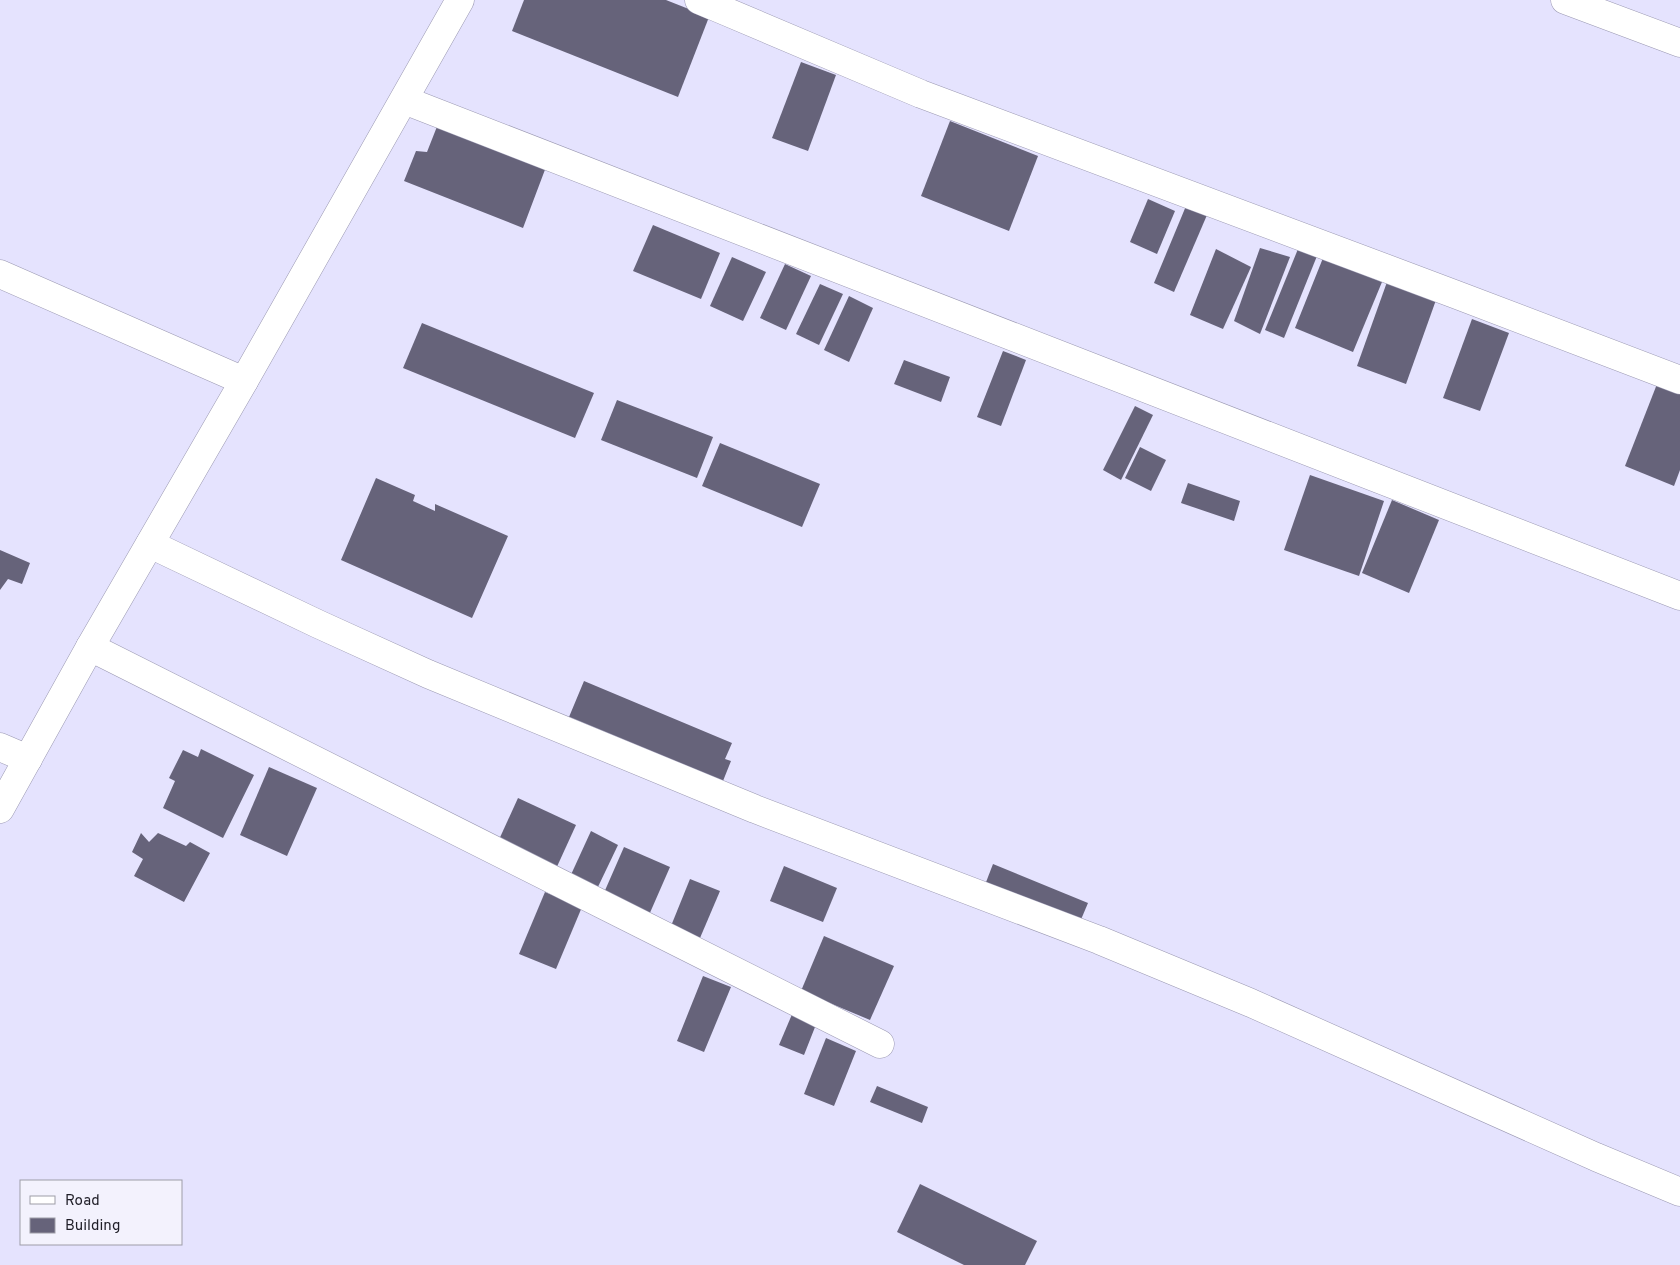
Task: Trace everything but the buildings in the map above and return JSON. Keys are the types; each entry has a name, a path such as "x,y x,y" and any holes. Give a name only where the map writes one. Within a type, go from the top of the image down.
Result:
{"street":[{"path":"0,809 90,647 244,382 460,0"},
{"path":"699,0 921,94 1680,380"},
{"path":"1565,0 1680,43"},
{"path":"404,100 1680,596"},
{"path":"0,274 244,382"},
{"path":"150,544 428,674 755,809 1108,944 1251,1003 1587,1153 1680,1192"},
{"path":"90,647 880,1044"},
{"path":"0,747 28,759"}]}
